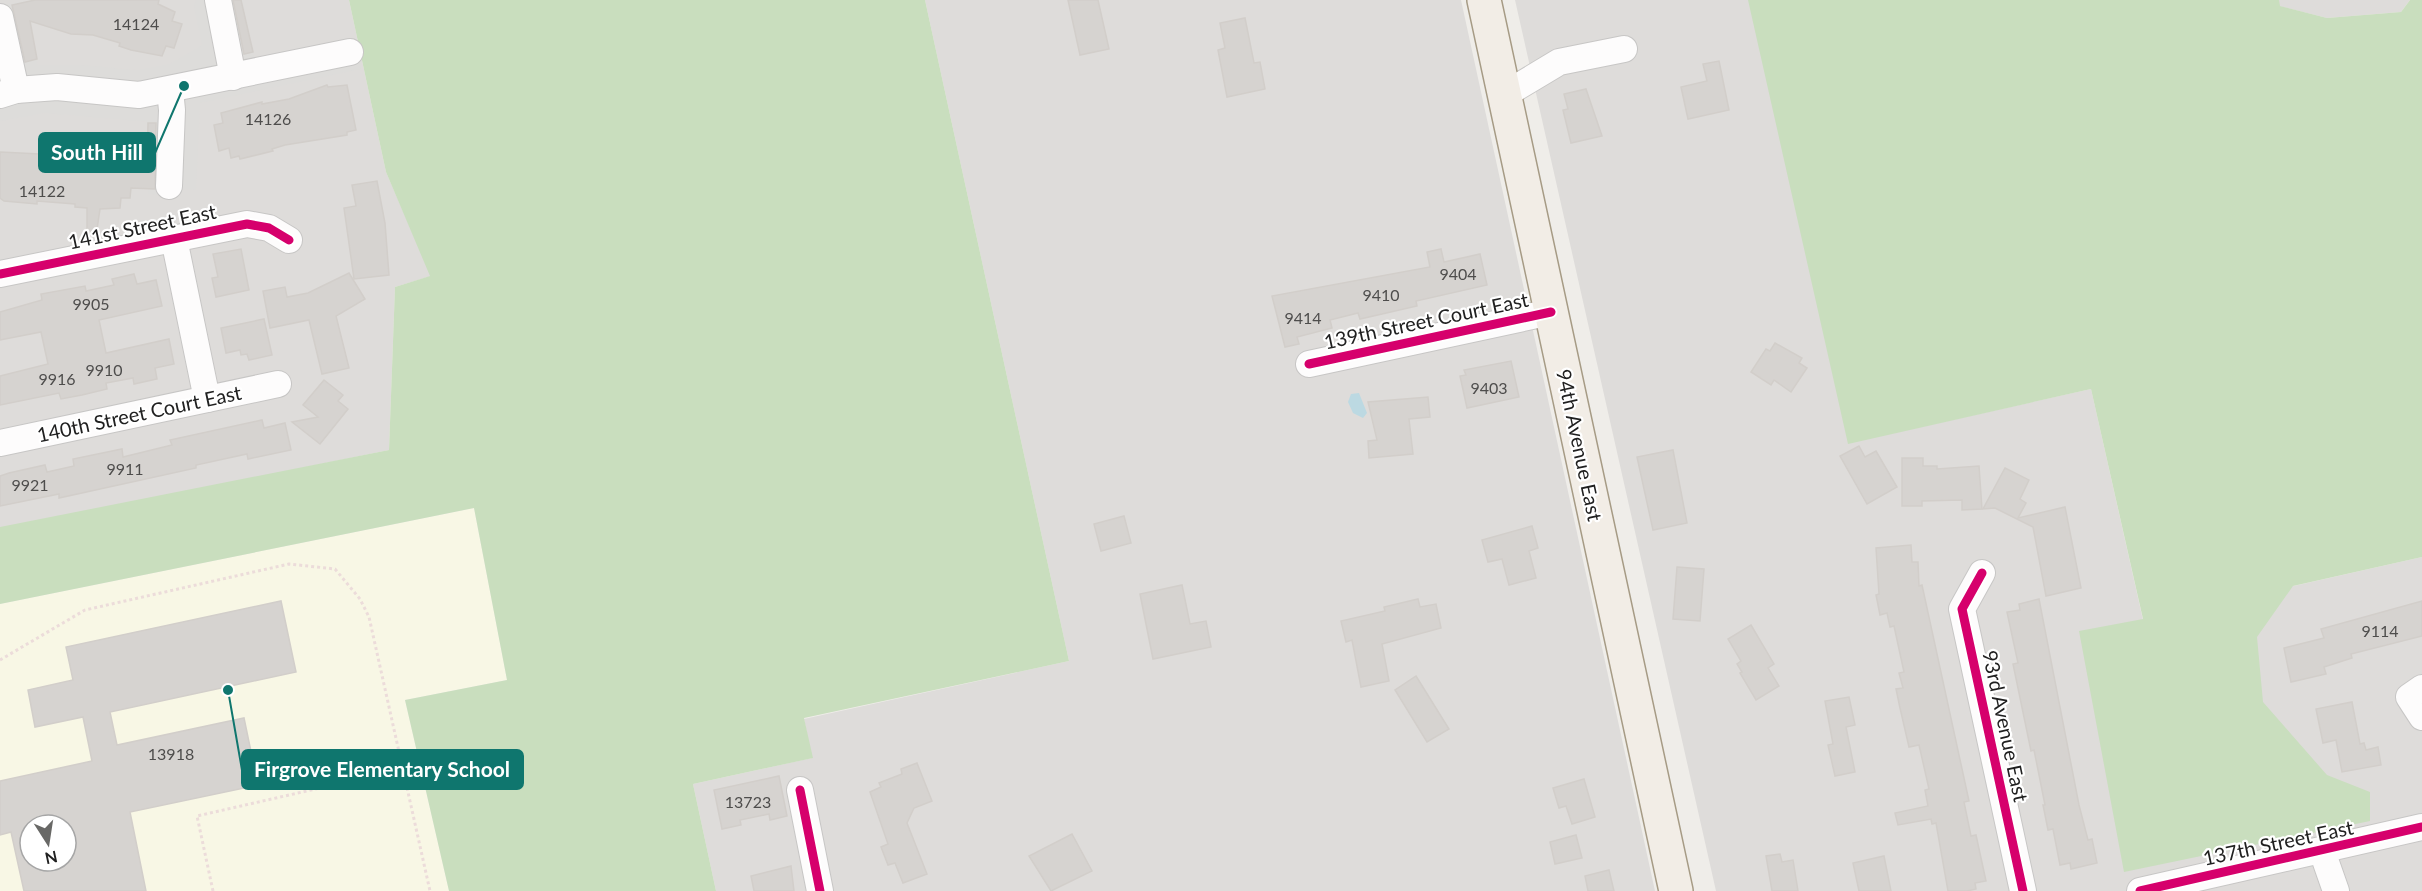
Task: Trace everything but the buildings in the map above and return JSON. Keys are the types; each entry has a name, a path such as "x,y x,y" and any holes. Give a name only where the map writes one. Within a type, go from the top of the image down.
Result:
{"main road":[{"name":"94th Avenue East","path":"1484,0 1676,891"}],"street":[{"path":"218,0 233,77"},
{"path":"0,17 8,92 57,87 129,96 170,90 350,52"},
{"path":"1504,95 1559,62 1624,49"},
{"path":"169,186 172,110 170,90"},
{"name":"141st Street East","path":"0,274 255,224 289,240"},
{"path":"174,239 207,399"},
{"name":"139th Street Court East","path":"1309,364 1551,312"},
{"name":"140th Street Court East","path":"0,443 278,384"},
{"name":"93rd Avenue East","path":"1982,573 1962,609 2023,891"},
{"path":"800,790 820,891"},
{"name":"137th Street East","path":"2140,891 2422,827"},
{"path":"2322,851 2336,891"}],"path":[{"path":"0,660 85,610 289,564 335,569 360,598 369,617 430,891"},
{"path":"213,891 198,816 403,769"}],"shaded area":[{"path":"0,0 349,0 386,172 431,276 395,287 389,450 0,530"},
{"path":"196,0 243,0 254,58 354,38 361,69 200,103 196,190 181,189 180,196 148,194 151,122 45,113 0,121 0,6 23,1 38,65 80,65 137,70 170,64 202,45 194,6"},
{"path":"925,0 1461,0 1655,891 716,891 693,784 812,758 804,719 1069,661"},
{"path":"1515,0 2410,0 2401,12 2327,18 2279,6 1848,443 2091,389 2143,620 2422,557 2422,891 1716,891"},
{"path":"474,508 507,680 405,700 449,891 0,891 0,604"}],"green space":[{"path":"349,0 925,0 1069,661 804,718 813,758 693,784 716,891 449,891 405,700 507,680 474,508 0,604 0,527 389,450 395,287 430,276 386,172"},
{"path":"1748,0 2279,0 2280,6 2327,18 2401,12 2410,0 2422,0 2422,557 2293,586 2257,637 2263,702 2327,775 2370,792 2370,821 2124,872 2079,631 2143,619 2091,389 1848,444"}],"water":[{"path":"1359,393 1367,413 1363,418 1353,413 1348,402 1351,394"}],"cycle path":[{"path":"0,274 247,224 269,228 289,240"},
{"path":"1309,364 1551,312"},
{"path":"1982,573 1962,609 2023,891"},
{"path":"800,790 820,891"},
{"path":"2140,891 2422,827"}],"place":[{"name":"South Hill","path":"184,86"},
{"name":"Firgrove Elementary School","path":"228,690"}]}
